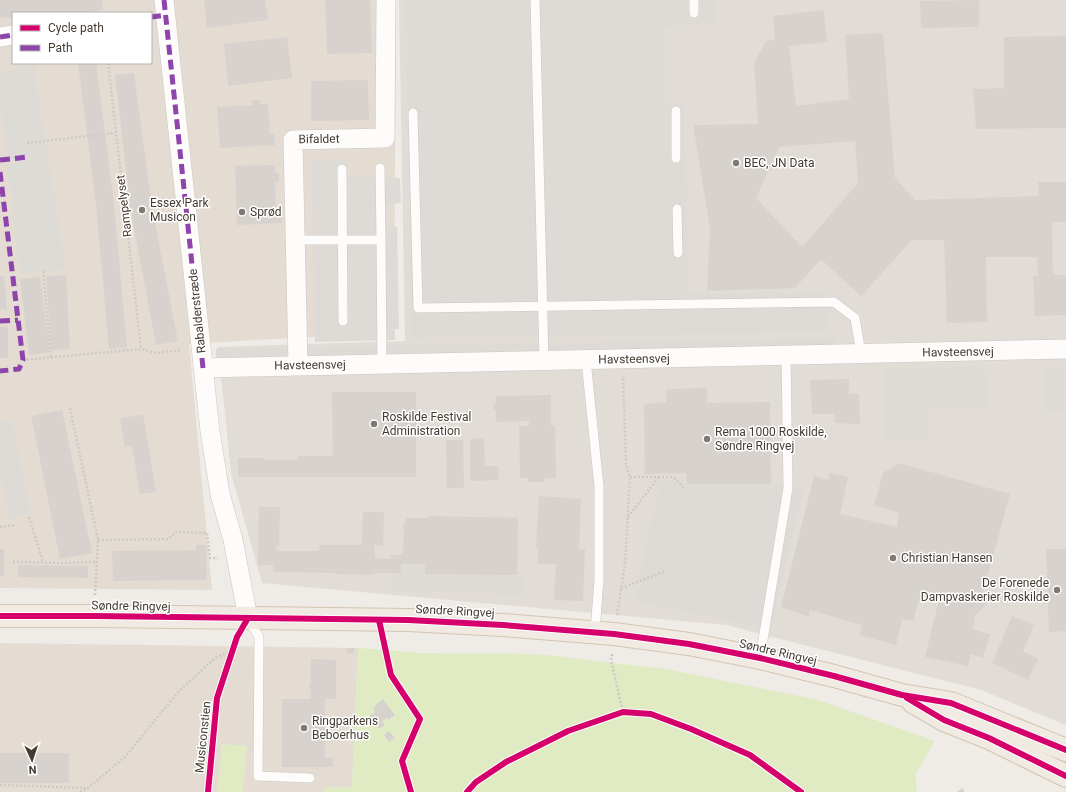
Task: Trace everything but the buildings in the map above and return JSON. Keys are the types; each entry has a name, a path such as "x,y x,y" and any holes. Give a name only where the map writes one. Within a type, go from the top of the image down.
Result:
{"main road":[{"name":"Søndre Ringvej","path":"0,616 408,620 605,633 689,644 760,658 834,676 902,695 951,703 1066,750"},
{"name":"Søndre Ringvej","path":"902,695 944,720 989,738 1066,776"}],"street":[{"name":"Bifaldet","path":"298,365 293,140 385,138 386,0"},
{"name":"Rabalderstræde","path":"160,11 210,431 220,494 233,540 248,618"},
{"path":"0,37 12,35"},
{"name":"Havsteensvej","path":"203,368 544,360 623,360 1066,349"}],"lane":[{"path":"535,0 544,360"},
{"path":"694,0 694,13"},
{"path":"676,111 676,158"},
{"path":"413,113 418,308 834,302 855,318 861,354"},
{"path":"380,168 382,364"},
{"path":"342,169 343,321"},
{"path":"677,209 678,253"},
{"path":"295,240 381,240"},
{"path":"760,658 788,488 786,355"},
{"path":"586,360 599,487 599,579 605,633"},
{"path":"248,618 259,637 258,776 310,778"}],"path":[{"path":"27,143 115,133"},
{"path":"43,271 51,358"},
{"path":"23,360 141,349 156,353 201,348"},
{"path":"623,360 626,466 630,477 625,564 621,588 605,633 623,712"},
{"path":"70,408 98,540 94,616"},
{"path":"628,517 660,476"},
{"path":"630,477 670,477 677,480 685,490"},
{"path":"29,517 43,562"},
{"path":"0,526 15,525"},
{"path":"98,540 168,540 176,532 207,533 210,558 236,558"},
{"path":"13,562 96,562"},
{"path":"621,588 666,571"},
{"path":"230,658 233,648"},
{"path":"80,792 88,788 125,757 178,692 215,658 233,648"},
{"path":"616,714 623,712 630,713"},
{"path":"0,785 88,788"}],"shaded area":[{"path":"0,0 396,0 394,332 189,344 212,590 0,588"},
{"path":"399,0 1066,0 1066,725 981,690 726,625 262,583 231,473 218,347 405,341"},
{"path":"406,0 716,0 716,25 664,26 665,104 685,104 688,294 829,293 829,332 411,338"},
{"path":"15,64 33,64 66,269 20,275 0,97 0,71 15,69"},
{"path":"347,160 348,176 400,178 401,203 385,205 385,226 397,227 399,329 395,329 395,340 315,342 312,161"},
{"path":"836,338 837,345 216,357 216,349"},
{"path":"985,366 988,407 928,409 929,440 886,439 883,369"},
{"path":"1066,368 1066,412 1046,412 1045,369"},
{"path":"11,419 31,513 10,519 0,473 0,421"},
{"path":"661,478 688,484 804,485 771,630 634,601"},
{"path":"402,565 424,565 425,574 523,576 524,595 391,590 391,574 402,573"},
{"path":"0,643 358,648 352,787 324,788 324,792 0,792"}],"green space":[{"path":"358,648 421,653 537,654 666,669 818,700 935,741 915,775 917,792 324,792 324,788 352,787"},
{"path":"222,744 247,746 243,792 217,792"}],"marked path":[{"path":"164,0 203,368"},
{"path":"152,17 166,15"},
{"path":"0,37 12,35"},
{"path":"0,160 28,157"},
{"path":"0,172 23,360 19,369 0,371"},
{"path":"0,321 18,320"}],"cycle path":[{"path":"0,616 408,620 503,625 614,634 689,644 760,658 834,676 902,695 951,703 1066,750"},
{"name":"Musiconstien","path":"208,792 217,698 237,637 248,618"},
{"path":"379,620 391,675 420,719 402,761 411,792"},
{"path":"907,698 944,720 989,738 1066,776"},
{"path":"467,792 476,782 506,762 568,731 623,712 651,714 691,729 750,755 801,792"}],"place":[{"name":"BEC, JN Data","path":"736,163"},
{"name":"Essex Park Musicon","path":"142,210"},
{"name":"Sprød","path":"242,212"},
{"name":"Roskilde Festival Administration","path":"374,424"},
{"name":"Rema 1000 Roskilde, Søndre Ringvej","path":"707,439"},
{"name":"Christian Hansen","path":"893,558"},
{"name":"De Forenede Dampvaskerier Roskilde","path":"1057,590"},
{"name":"Ringparkens Beboerhus","path":"304,728"}]}
